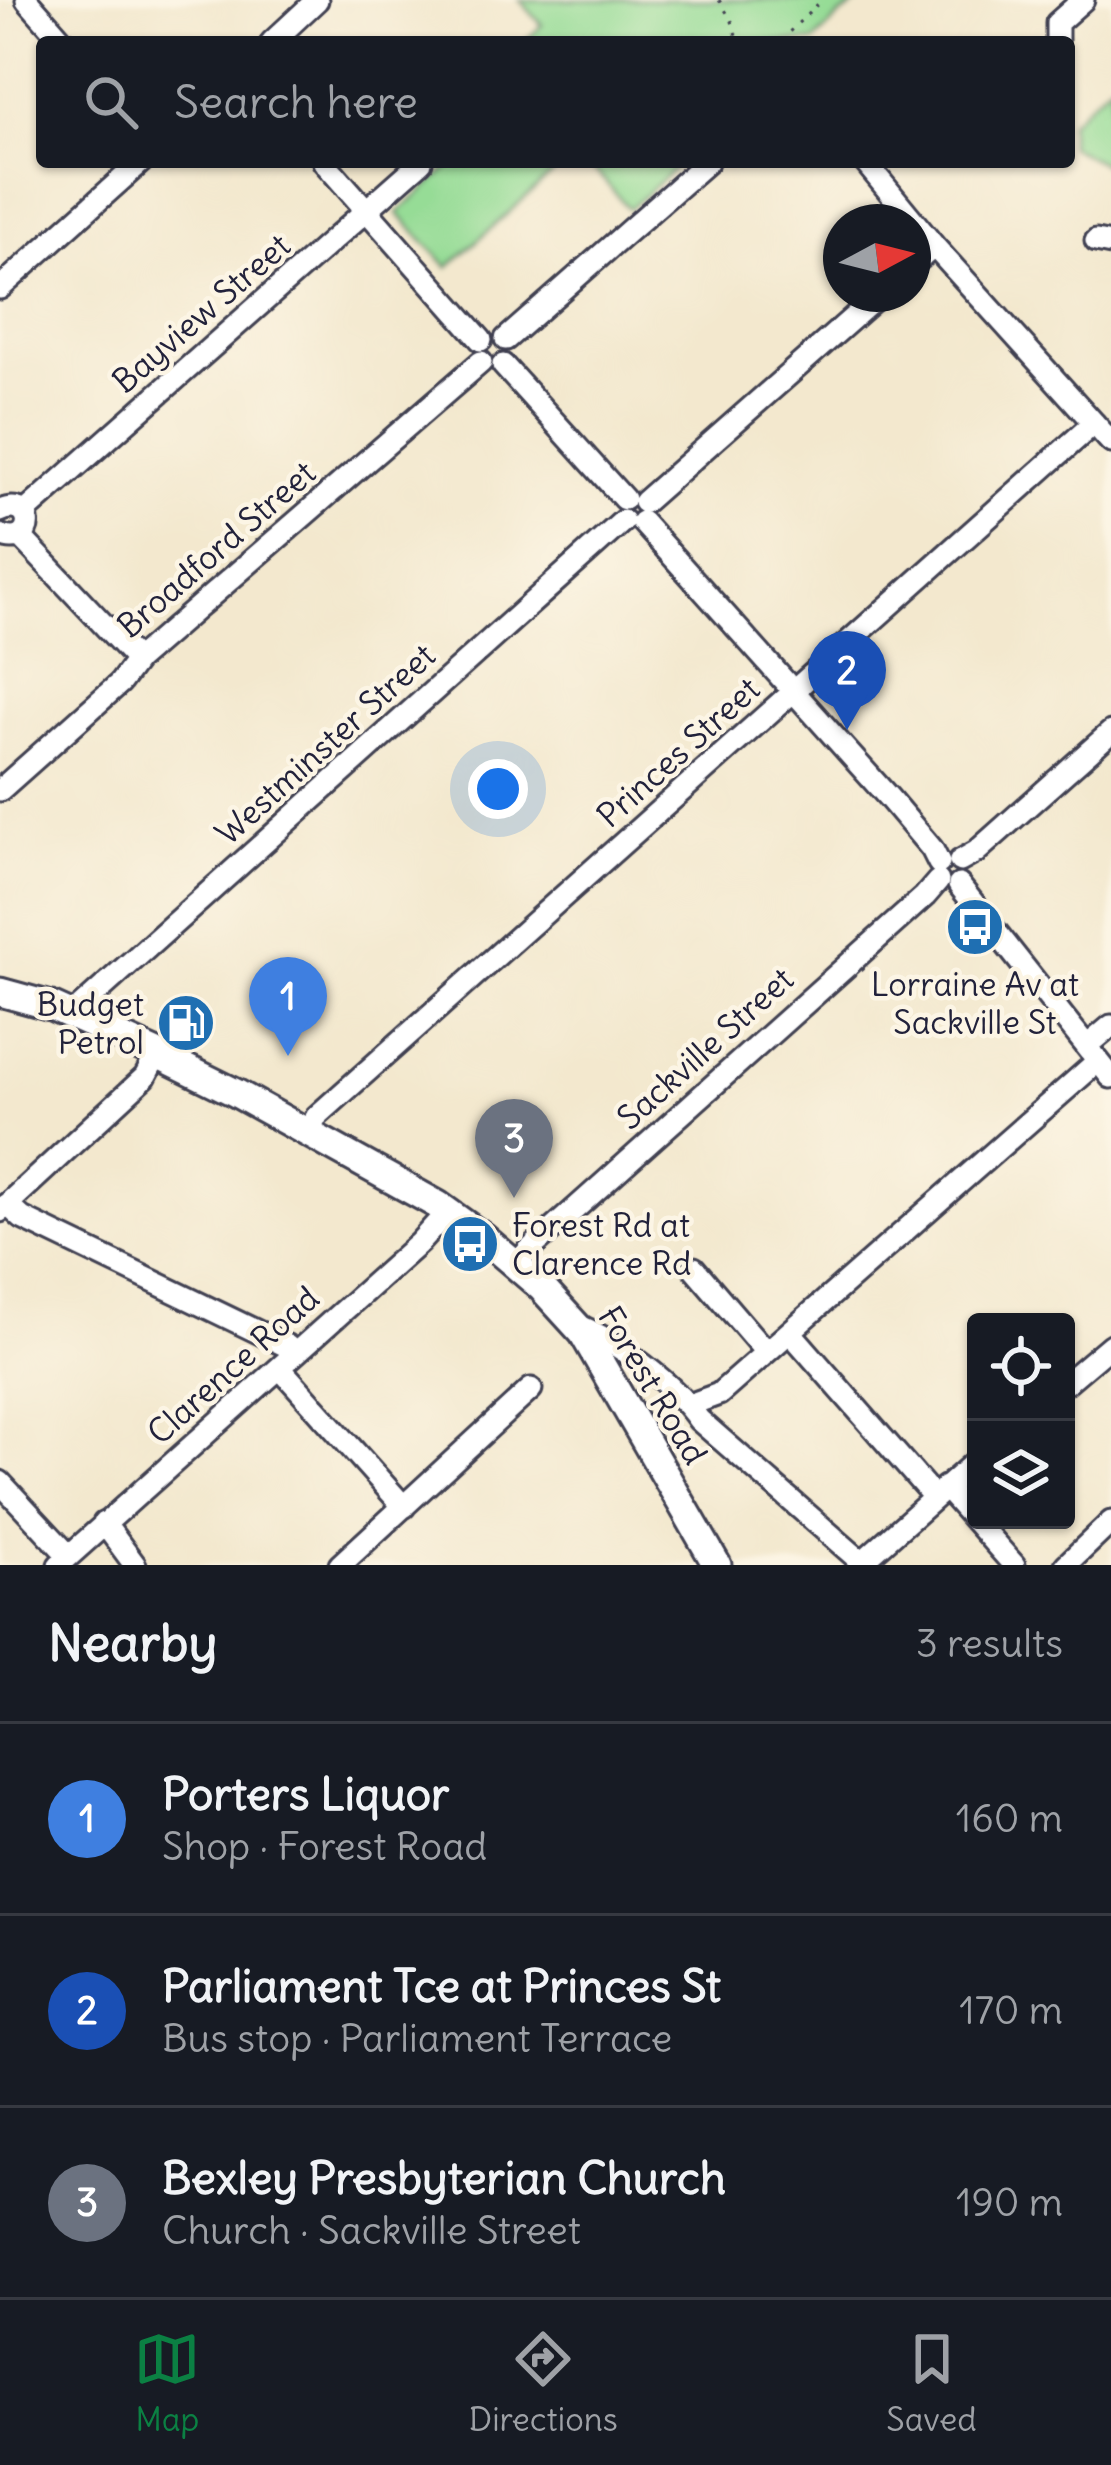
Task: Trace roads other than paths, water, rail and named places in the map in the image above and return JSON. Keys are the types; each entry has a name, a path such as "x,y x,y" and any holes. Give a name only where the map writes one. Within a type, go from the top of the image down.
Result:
{"main road":[{"name":"Forest Road","path":"0,992 72,1015 308,1132 448,1211 516,1265 576,1324 717,1565"}],"street":[{"path":"27,0 59,36"},
{"path":"278,36 317,0"},
{"path":"1057,36 1057,23 1083,0"},
{"path":"0,288 134,168"},
{"path":"330,168 488,356 889,798 1099,1062"},
{"name":"Bayview Street","path":"24,513 415,168"},
{"path":"488,356 493,334 506,339 700,168"},
{"path":"876,168 934,246 1105,431"},
{"path":"931,249 934,246"},
{"name":"Westminster Street","path":"72,1015 860,312"},
{"name":"Broadford Street","path":"0,790 120,683 137,660 488,356"},
{"name":"Princes Street","path":"308,1132 317,1116 795,692 1105,431"},
{"path":"0,510 14,506 24,513 28,525 5,536 137,660"},
{"name":"Sackville Street","path":"516,1265 1111,732"},
{"path":"716,1434 713,1409 719,1394 1099,1062 1111,1026"},
{"path":"157,1054 145,1077 4,1207 287,1346 288,1360 404,1508"},
{"name":"Clarence Road","path":"64,1560 448,1211"},
{"path":"694,1268 766,1352"},
{"path":"576,1324 621,1348 864,1564 967,1469"},
{"path":"790,1332 1014,1565"},
{"path":"1075,1375 1111,1345"},
{"path":"340,1565 531,1389"},
{"path":"689,1406 719,1394"},
{"path":"0,1482 64,1560"},
{"path":"1066,1565 1111,1522"},
{"path":"104,1523 135,1565"}],"place":[{"name":"Parliament Tce at Princes St","path":"847,730"},
{"name":"Lorraine Av at Sackville St","path":"975,927"},
{"name":"Budget Petrol","path":"186,1023"},
{"name":"Porters Liquor","path":"288,1056"},
{"name":"Bexley Presbyterian Church","path":"514,1198"},
{"name":"Forest Rd at Clarence Rd","path":"470,1244"}]}
